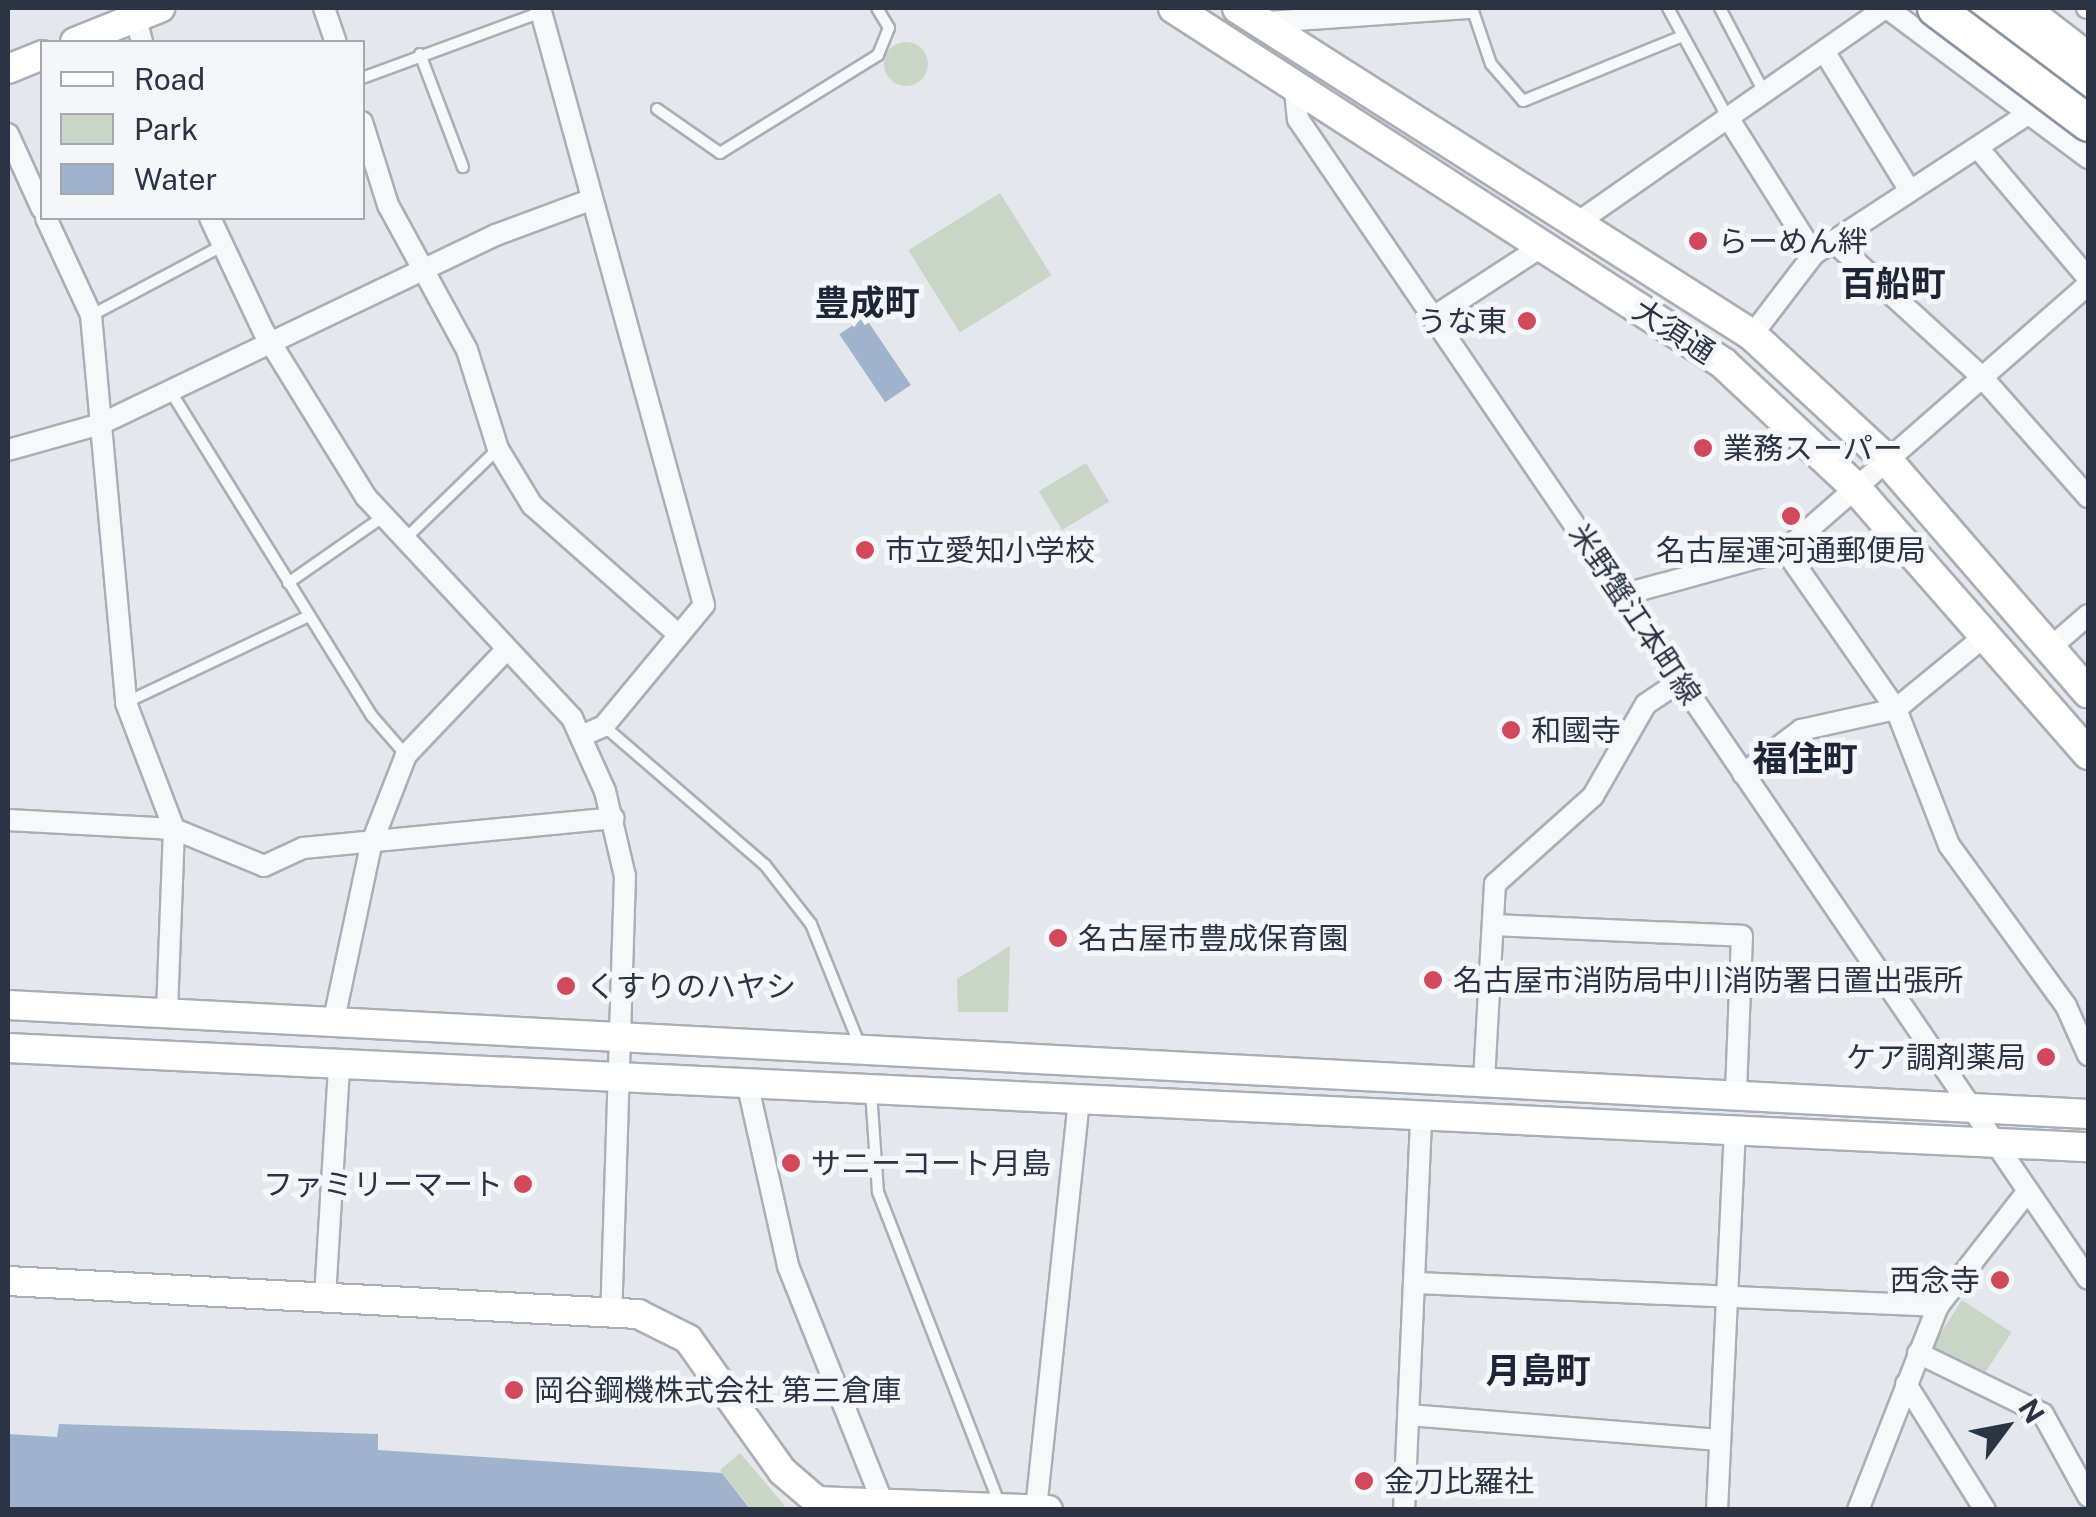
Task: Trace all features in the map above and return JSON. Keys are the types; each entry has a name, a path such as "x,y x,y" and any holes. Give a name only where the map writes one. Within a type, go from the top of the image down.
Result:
{"highway":[{"path":"1939,8 2088,123"},
{"path":"1970,8 2088,96"},
{"path":"2019,8 2088,61"},
{"path":"2058,8 2088,30"}],"main road":[{"name":"大須通","path":"1174,8 1724,363 1852,484 2088,754"},
{"name":"大須通","path":"1249,14 1752,335 1885,458 2088,692"}],"street":[{"path":"324,8 335,40"},
{"path":"1249,14 1471,8"},
{"path":"1577,223 1886,8 2088,158"},
{"path":"1936,43 1939,8"},
{"path":"540,10 704,605 604,726 584,735"},
{"path":"80,40 143,19"},
{"path":"1824,51 1910,191"},
{"path":"8,68 40,56"},
{"name":"米野蟹江本町線","path":"1294,82 1298,119 2088,1278"},
{"path":"1752,335 1814,254 2030,112"},
{"path":"1728,116 1814,254"},
{"path":"365,131 388,206 467,350 498,449 556,530 679,635"},
{"path":"8,134 40,205"},
{"path":"1622,595 1786,550 1852,484 2088,281 1978,148"},
{"path":"8,450 101,424 590,200"},
{"path":"47,220 91,315 126,702 174,829 167,1014"},
{"path":"211,220 272,346 384,516 584,735 614,818 625,876 615,1072 611,1312"},
{"path":"1833,241 1981,376 2088,497"},
{"path":"1432,318 1544,245"},
{"path":"1786,550 1896,710 1949,844 2066,1006 2088,1055"},
{"path":"2050,648 2088,615"},
{"path":"1743,774 1801,730 1896,710 1985,636"},
{"path":"333,1024 371,845 406,755 508,649"},
{"path":"1484,1080 1495,884 1594,796 1646,704 1680,680"},
{"path":"8,820 174,829 264,866 303,848 371,845 614,818"},
{"path":"1493,925 1742,936 1736,1093"},
{"path":"8,1006 1966,1102 2088,1114"},
{"path":"8,1048 338,1066 615,1072 1079,1102 1421,1113 1734,1133 1992,1140 2088,1148"},
{"path":"326,1297 338,1066"},
{"path":"747,1082 788,1266 882,1501"},
{"path":"1036,1509 1079,1102"},
{"path":"1404,1510 1421,1113"},
{"path":"1717,1510 1734,1133"},
{"path":"1858,1510 1938,1306 2028,1191"},
{"path":"8,1281 611,1312 665,1323 688,1339 782,1471 815,1505 882,1501 1048,1510"},
{"path":"1416,1283 1728,1300 1938,1306"},
{"path":"1918,1352 2043,1414 2088,1496"},
{"path":"1906,1384 1985,1510"},
{"path":"1409,1415 1720,1440"}],"lane":[{"path":"657,109 720,153 878,55 889,28 876,8"},
{"path":"1471,8 1491,64 1522,101 1680,37"},
{"path":"1668,8 1680,37 1728,116"},
{"path":"1720,8 1764,92"},
{"path":"365,77 540,10"},
{"path":"420,54 462,166"},
{"path":"91,315 223,245"},
{"path":"171,392 308,616 406,755"},
{"path":"406,538 498,449"},
{"path":"288,582 384,516"},
{"path":"126,702 308,616"},
{"path":"604,726 766,865 812,924 861,1047"},
{"path":"870,1091 878,1192 1001,1508"}],"green space":[{"path":"906,42 922,48 928,64 922,80 906,86 890,80 884,64 890,48"},
{"path":"1000,193 1051,275 960,332 908,250"},
{"path":"1086,463 1109,502 1062,530 1039,491"},
{"path":"1010,946 1008,1012 958,1012 957,979"},
{"path":"1962,1300 2011,1332 1978,1383 1929,1351"},
{"path":"740,1453 785,1506 751,1509 720,1470"}],"water":[{"path":"865,317 911,385 885,402 839,334"},
{"path":"59,1424 378,1434 378,1450 722,1473 750,1509 8,1509 8,1434 57,1437"}],"place":[{"name":"らーめん絆","path":"1698,241"},
{"name":"うな東","path":"1527,321"},
{"name":"業務スーパー","path":"1703,448"},
{"name":"名古屋運河通郵便局","path":"1791,516"},
{"name":"市立愛知小学校","path":"865,550"},
{"name":"和國寺","path":"1511,730"},
{"name":"名古屋市豊成保育園","path":"1058,938"},
{"name":"名古屋市消防局中川消防署日置出張所","path":"1433,980"},
{"name":"くすりのハヤシ","path":"566,986"},
{"name":"ケア調剤薬局","path":"2046,1057"},
{"name":"サニーコート月島","path":"791,1163"},
{"name":"ファミリーマート","path":"523,1184"},
{"name":"西念寺","path":"2000,1280"},
{"name":"岡谷鋼機株式会社 第三倉庫","path":"514,1390"},
{"name":"金刀比羅社","path":"1364,1481"}],"district":[{"name":"百船町","path":"1893,284"},
{"name":"豊成町","path":"867,303"},
{"name":"福住町","path":"1805,759"},
{"name":"月島町","path":"1538,1371"}]}
